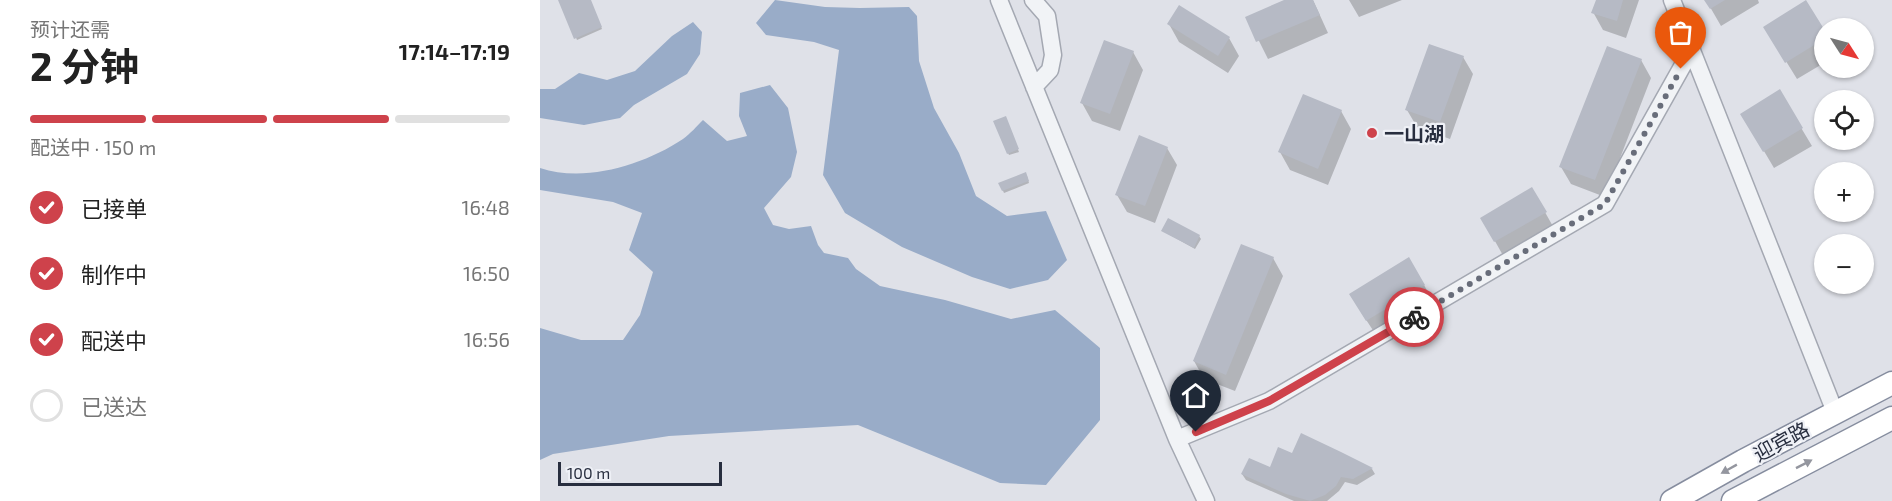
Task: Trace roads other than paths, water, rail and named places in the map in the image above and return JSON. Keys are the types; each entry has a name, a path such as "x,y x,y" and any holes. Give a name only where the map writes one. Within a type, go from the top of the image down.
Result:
{"highway":[{"name":"迎宾路","path":"1672,501 1892,382"},
{"name":"迎宾路","path":"1733,501 1892,418"}],"street":[{"path":"999,0 1177,439 1206,501"},
{"path":"1672,0 1835,412"},
{"path":"1034,87 1050,70 1053,55 1047,16 1040,2"},
{"path":"1177,439 1269,401 1605,204 1692,49"}],"water":[{"path":"775,0 825,7 909,7 917,16 919,61 934,108 959,153 976,196 1007,216 1046,211 1067,260 1048,280 1010,289 972,277 902,247 845,213 823,175 839,50 814,42 766,35 756,23"},
{"path":"693,22 702,32 700,54 687,74 634,105 620,118 584,125 540,118 540,89 555,89 579,73 607,80 635,71 672,36"},
{"path":"770,85 788,108 797,152 791,177 764,208 773,225 789,229 811,226 818,245 824,253 848,258 856,269 880,286 945,300 1011,319 1055,310 1100,348 1100,420 1046,485 1000,483 858,425 669,436 553,454 540,460 540,328 581,340 623,340 640,315 653,272 629,250 642,213 613,202 540,190 540,168 576,173 614,169 632,164 651,157 683,139 703,120 727,141 747,136 739,116 740,93"}],"place":[{"name":"一山湖","path":"1372,133"}]}
